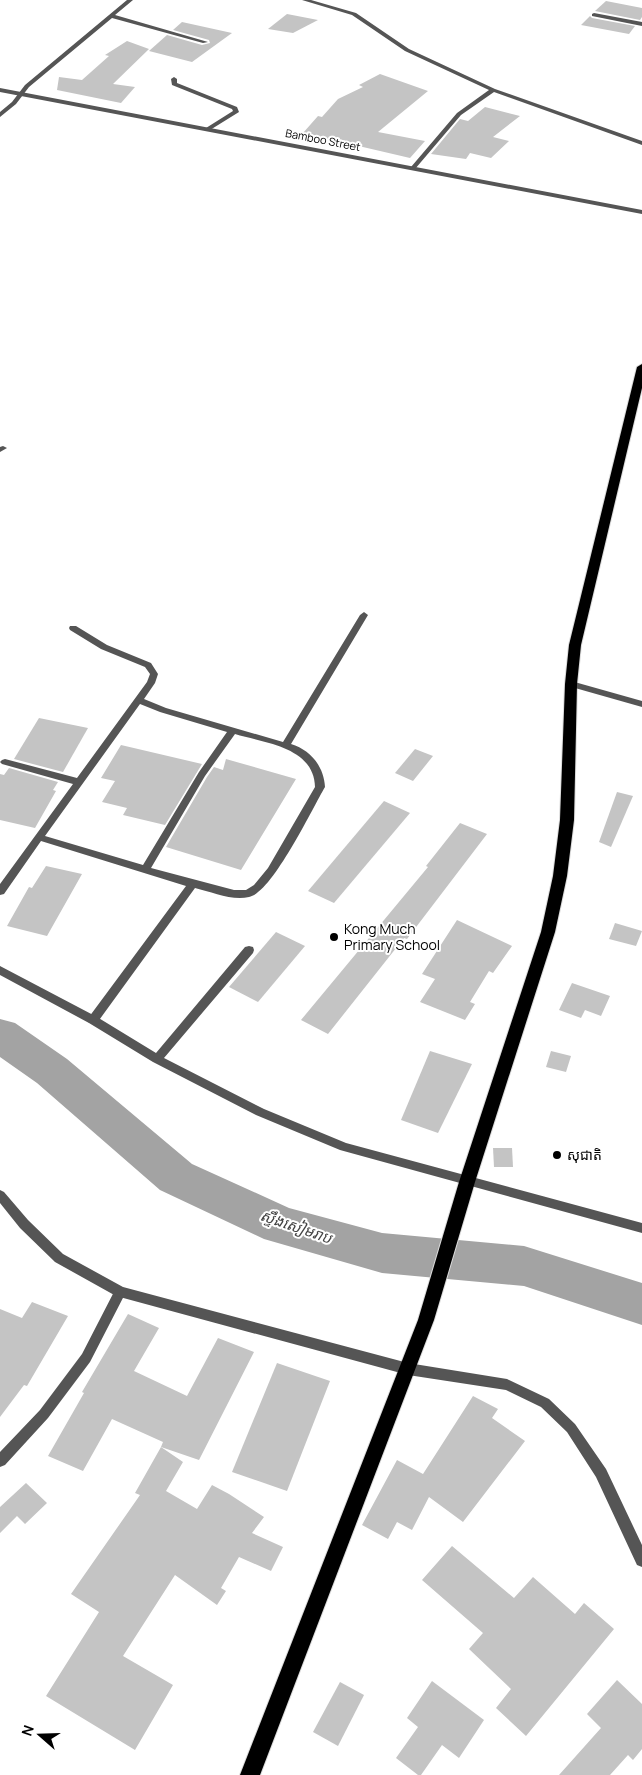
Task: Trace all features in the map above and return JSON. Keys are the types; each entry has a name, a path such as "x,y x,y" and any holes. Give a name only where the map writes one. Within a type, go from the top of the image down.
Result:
{"highway":[{"path":"250,1775 426,1320 458,1218 467,1182 548,932 560,876 567,820 571,684 575,645 642,367"}],"street":[{"path":"0,115 27,86 130,0"},
{"path":"305,0 354,14 407,50 493,90 642,143"},
{"path":"594,15 642,24"},
{"path":"111,16 205,42"},
{"path":"174,78 174,84 179,87 235,108 236,112 208,129"},
{"name":"Bamboo Street","path":"0,90 642,212"},
{"path":"413,168 459,114 493,90"},
{"path":"285,746 364,615"},
{"path":"0,890 151,683 154,674 151,668 104,647 73,628"},
{"path":"571,684 642,704"},
{"path":"38,837 193,884 234,894 248,894 258,888 272,871 320,787 317,768 307,756 285,746 163,710 138,700"},
{"path":"145,870 202,774 232,731"},
{"path":"5,762 78,782"},
{"path":"93,1020 193,884"},
{"path":"156,1058 249,950"},
{"path":"0,970 93,1020 156,1058 260,1112 344,1147 467,1182 642,1228"},
{"path":"0,1195 24,1224 59,1258 120,1292 408,1369 507,1385 545,1404 571,1428 601,1473 642,1560"},
{"path":"0,1461 44,1414 86,1358 120,1292"}],"building":[{"path":"606,1 642,8 642,17 640,20 595,11"},
{"path":"287,14 318,20 293,33 268,29"},
{"path":"590,16 592,18 635,26 629,34 581,25"},
{"path":"182,22 232,33 192,62 149,51 167,35 202,45 210,43 209,40 173,30"},
{"path":"127,41 149,49 113,84 135,87 121,103 57,90 59,77 82,80 109,56 105,55"},
{"path":"380,74 428,91 378,132 425,141 410,158 303,133 318,116 322,117 338,99 363,87 359,85"},
{"path":"485,107 520,116 493,137 509,141 491,158 470,153 466,159 431,154 460,119 468,121"},
{"path":"39,718 88,728 63,772 14,759"},
{"path":"121,745 202,764 165,825 123,815 127,808 102,802 115,781 101,778"},
{"path":"415,749 433,756 413,781 395,773"},
{"path":"226,759 296,779 241,870 166,847 207,777 214,767 223,770"},
{"path":"9,768 58,782 53,790 56,791 35,828 0,820 0,774 4,775"},
{"path":"617,792 633,796 611,847 599,842"},
{"path":"384,801 410,813 334,903 308,891"},
{"path":"460,823 487,834 407,939 404,938 328,1034 301,1020 428,867 426,866"},
{"path":"46,866 82,874 47,936 7,926 29,887 32,888"},
{"path":"457,920 512,946 493,973 489,971 470,1002 475,1004 465,1020 420,1002 435,979 422,974"},
{"path":"615,923 642,931 636,946 609,939"},
{"path":"276,932 305,946 258,1002 229,987"},
{"path":"572,983 610,996 601,1016 585,1010 581,1018 559,1010"},
{"path":"430,1051 472,1064 438,1133 401,1120"},
{"path":"551,1051 571,1056 566,1072 546,1067"},
{"path":"493,1148 512,1148 513,1167 494,1167"},
{"path":"32,1302 68,1316 27,1386 24,1385 0,1417 0,1309 22,1318"},
{"path":"128,1314 159,1328 134,1371 187,1396 218,1338 254,1352 199,1460 161,1447 163,1442 112,1419 83,1471 48,1456 84,1393 82,1392"},
{"path":"277,1363 330,1381 287,1491 232,1472"},
{"path":"473,1396 498,1409 492,1418 525,1441 463,1522 429,1497 412,1530 397,1522 388,1539 362,1525 397,1460 423,1474"},
{"path":"161,1447 183,1462 166,1491 197,1509 212,1485 264,1517 252,1533 283,1547 271,1571 239,1557 221,1588 226,1591 217,1605 175,1575 123,1656 173,1685 135,1750 46,1696 99,1612 71,1594 140,1495 135,1493"},
{"path":"26,1483 47,1503 25,1524 17,1516 0,1533 0,1507"},
{"path":"452,1546 514,1598 533,1577 575,1614 584,1603 614,1629 526,1736 496,1708 511,1689 469,1649 483,1633 422,1580"},
{"path":"617,1680 642,1704 642,1749 633,1760 628,1755 610,1775 559,1775 601,1728 587,1714"},
{"path":"432,1681 484,1720 459,1758 442,1745 421,1775 418,1775 396,1758 418,1727 407,1718"},
{"path":"340,1682 364,1695 338,1746 313,1732"}],"waterway":[{"name":"ស្ទឹងសៀមរាប","path":"0,1035 52,1071 176,1177 280,1225 382,1253 524,1266 642,1304"}],"place":[{"name":"Kong Much Primary School","path":"334,937"},
{"name":"សុជាតិ","path":"557,1155"}]}
